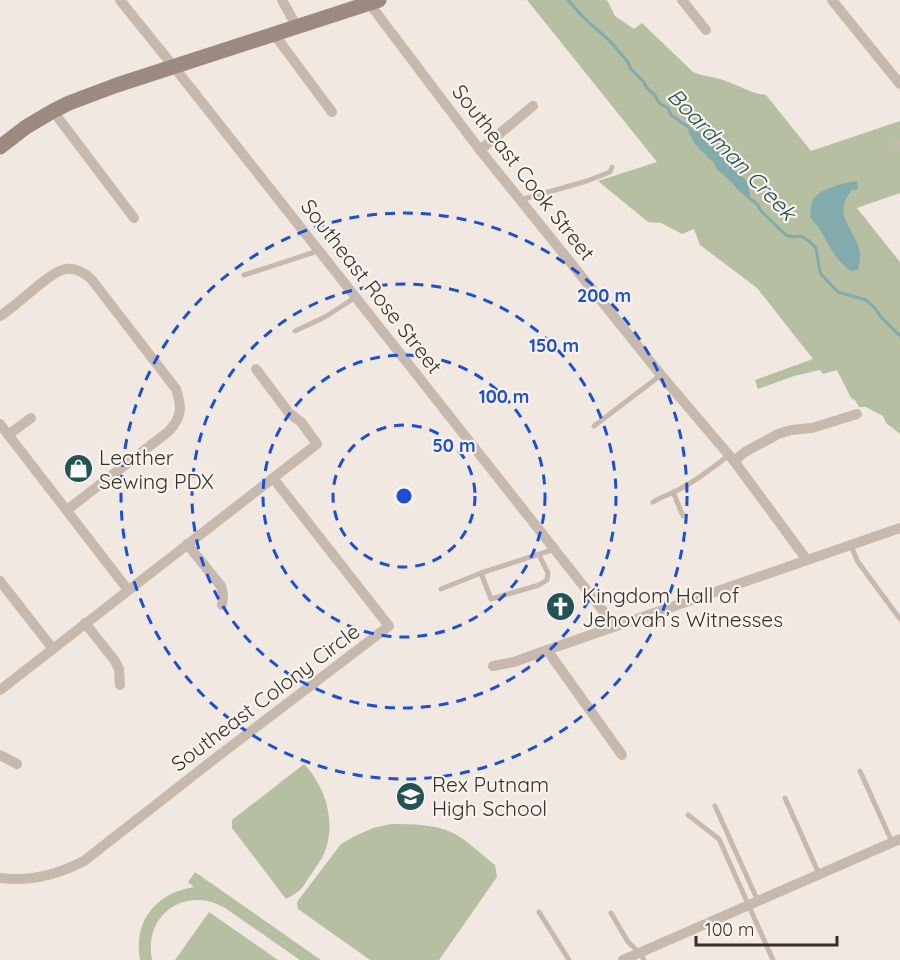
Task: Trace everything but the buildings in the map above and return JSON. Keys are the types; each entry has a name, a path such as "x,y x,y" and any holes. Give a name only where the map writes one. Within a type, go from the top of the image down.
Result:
{"main road":[{"path":"0,147 26,127 69,103 374,2"}],"street":[{"name":"Southeast Rose Street","path":"120,0 615,626"},
{"path":"282,0 297,27"},
{"path":"682,0 706,30"},
{"path":"832,0 900,84"},
{"name":"Southeast Cook Street","path":"374,2 480,150 661,375 731,458 807,560"},
{"path":"274,34 332,112"},
{"path":"480,150 533,106"},
{"path":"53,111 134,218"},
{"path":"0,316 55,273 66,269 86,274 176,389 180,400 177,422 169,431 67,510"},
{"path":"0,690 316,444 256,369"},
{"path":"731,458 778,434 812,428 857,414"},
{"path":"8,435 31,418"},
{"path":"0,424 128,590"},
{"name":"Southeast Colony Circle","path":"0,878 41,878 84,861 389,626 273,478"},
{"path":"493,666 547,651 900,528"},
{"path":"187,544 221,586 222,605"},
{"path":"0,581 52,649"},
{"path":"85,623 115,661 119,669 120,685"},
{"path":"547,651 622,755"},
{"path":"0,755 17,764"},
{"path":"623,960 642,956 753,903 896,841"}],"lane":[{"path":"892,145 900,142"},
{"path":"520,200 587,182 610,172 612,167"},
{"path":"244,274 320,251"},
{"path":"295,330 325,317 356,297"},
{"path":"594,426 661,375"},
{"path":"653,502 663,495 679,490 731,458"},
{"path":"673,492 683,516"},
{"path":"851,545 858,562 900,619"},
{"path":"441,589 481,573 555,549"},
{"path":"481,573 491,599 539,585 548,577 539,555"},
{"path":"860,771 896,841"},
{"path":"785,798 819,874"},
{"path":"715,806 753,903 772,960"},
{"path":"688,815 718,839 753,903"},
{"path":"539,912 569,960"},
{"path":"611,913 628,942 642,956"}],"green space":[{"path":"527,0 607,0 615,16 634,29 642,23 693,72 766,95 811,151 900,121 900,193 857,208 900,262 900,434 886,423 883,416 866,407 859,407 851,398 837,370 823,374 820,370 794,376 758,389 755,380 813,359 757,288 700,245 694,229 682,234 661,223 648,222 598,181 657,162"},
{"path":"304,764 319,784 324,796 328,808 329,834 321,860 298,892 286,899 232,828 232,820"},
{"path":"391,824 423,825 446,830 463,839 495,865 497,877 439,960 370,960 298,909 297,902 341,844 373,828"},
{"path":"195,872 321,960 300,960 225,908 210,902 195,900 182,902 161,918 154,930 151,944 152,960 140,960 140,933 150,911 169,895 194,887 188,882"},
{"path":"209,912 278,960 175,960"}],"water":[{"path":"688,131 704,135 727,163 745,179 749,187 750,199 716,169 714,163 695,144"},
{"path":"857,181 857,190 852,190 844,209 844,217 859,247 858,270 851,271 838,259 810,217 811,204 815,197 831,187"}],"waterway":[{"name":"Boardman Creek","path":"568,0 610,41 655,95 659,103 668,108 671,115 693,132"},
{"name":"Boardman Creek","path":"747,196 786,235 801,236 816,248 820,273 838,292 866,300 900,336"}],"place":[{"name":"Leather Sewing PDX","path":"78,469"},
{"name":"Kingdom Hall of Jehovah’s Witnesses","path":"561,607"},
{"name":"Rex Putnam High School","path":"411,796"}]}
